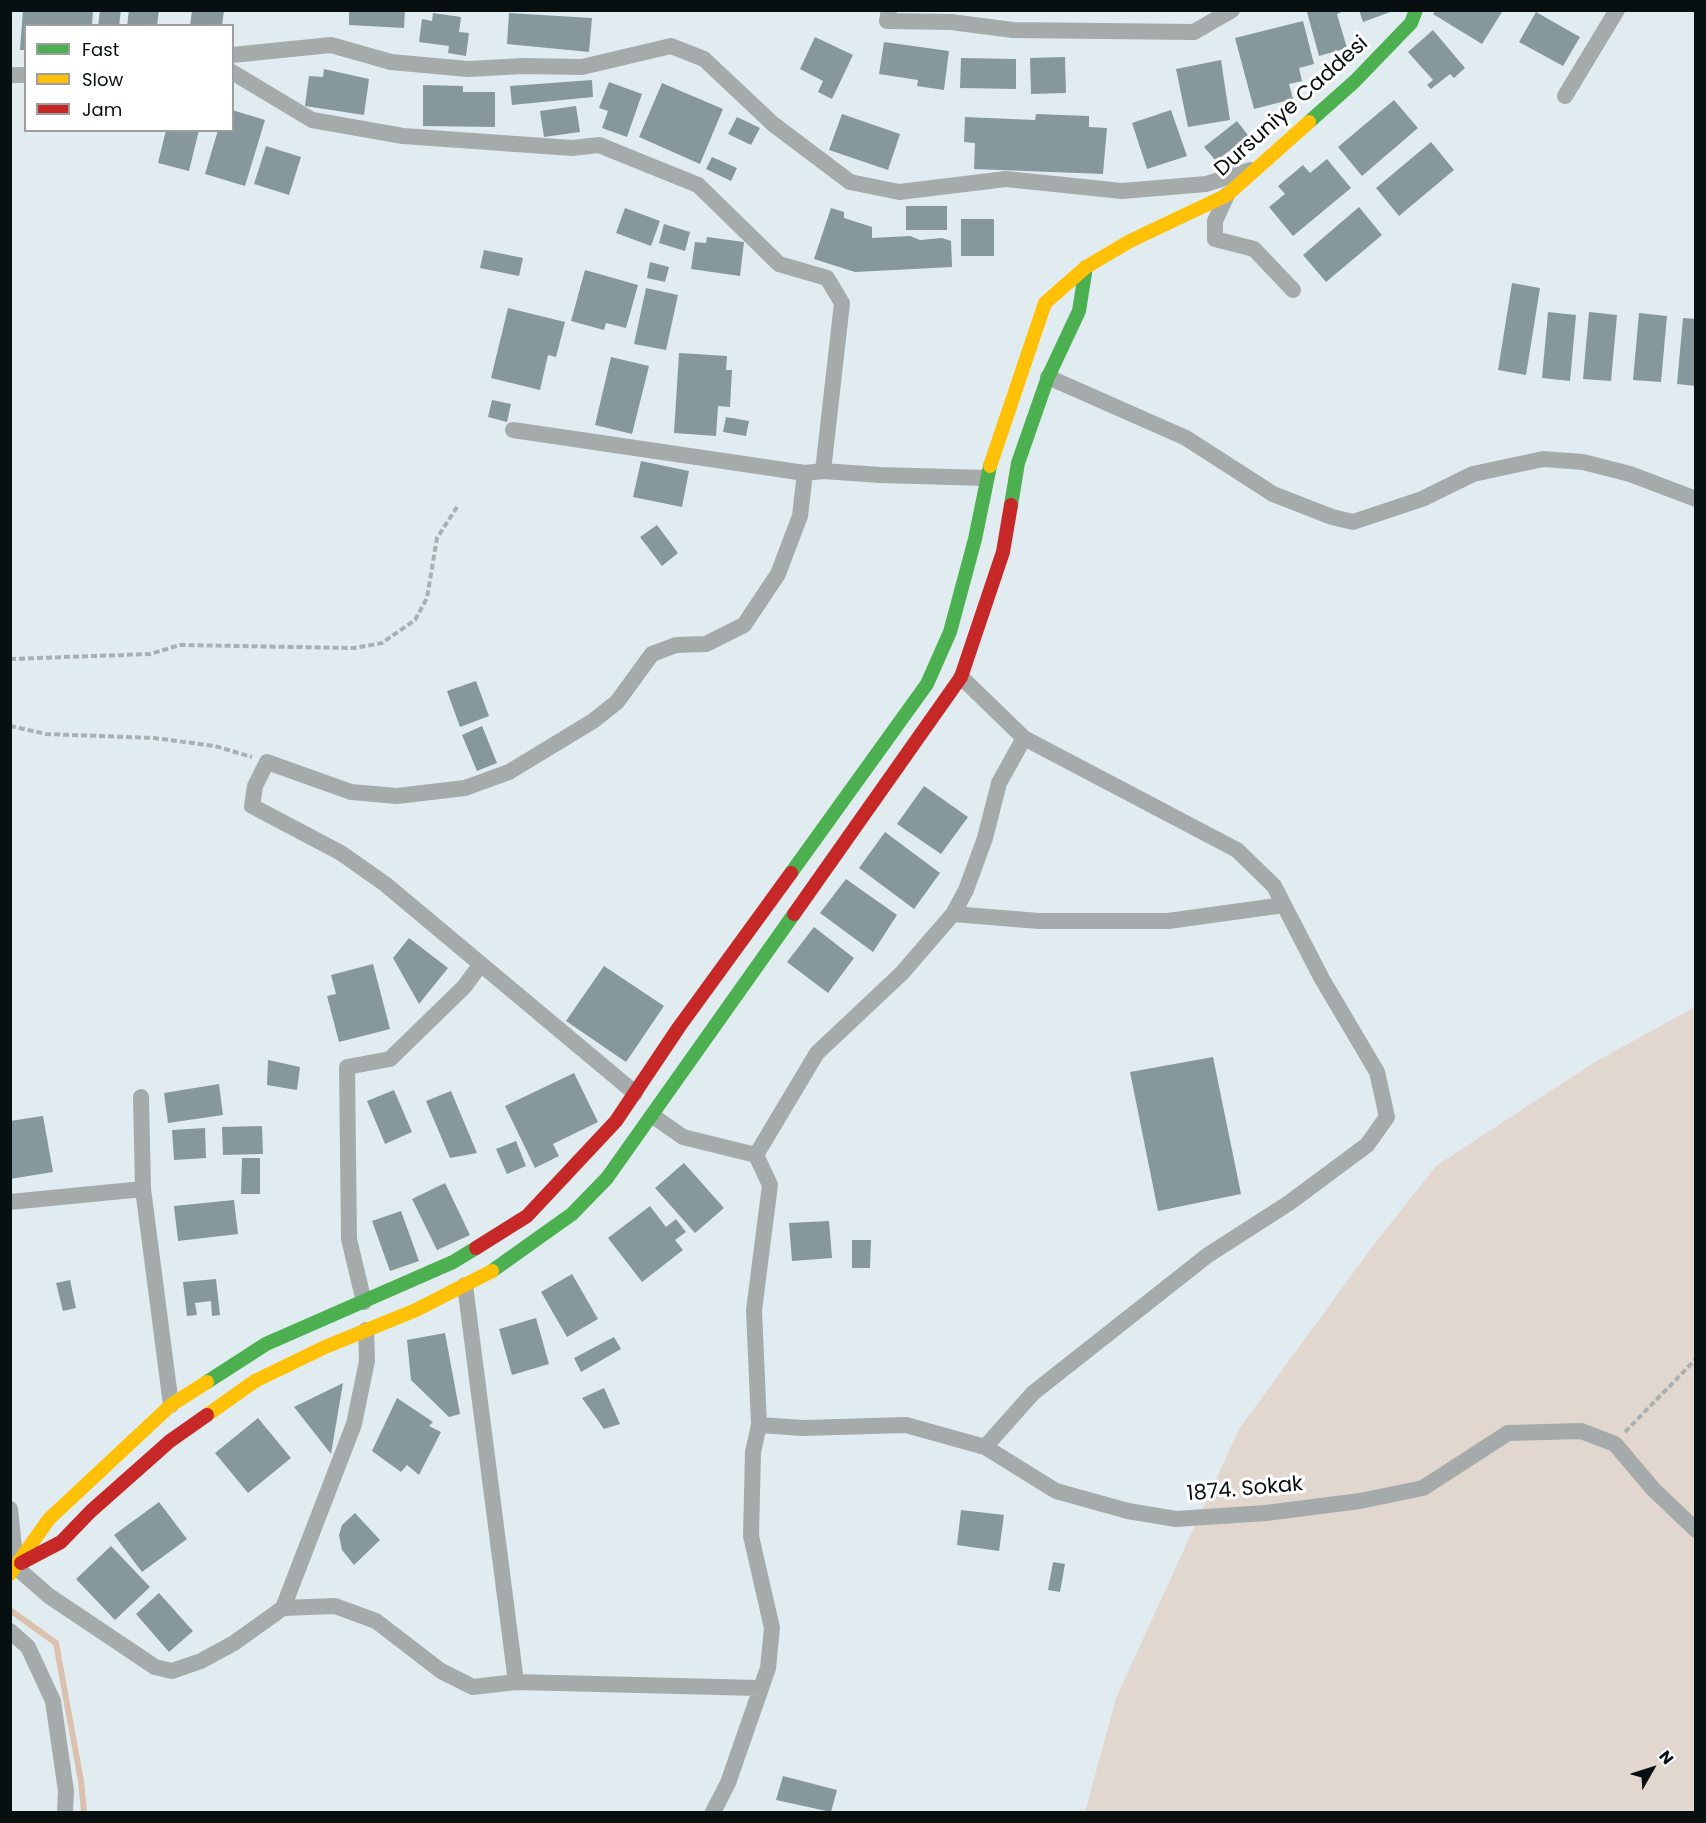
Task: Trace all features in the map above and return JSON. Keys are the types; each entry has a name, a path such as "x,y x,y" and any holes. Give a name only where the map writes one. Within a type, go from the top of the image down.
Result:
{"street":[{"path":"889,10 887,21 951,22 1013,30 1194,32 1232,10"},
{"name":"Dursuniye Caddesi","path":"12,1567 49,1519 120,1450 171,1405 266,1344 453,1262 527,1216 582,1160 616,1121 679,1028 927,684 950,632 975,539 986,478 1045,303 1086,267 1130,241 1227,195 1262,166 1385,51 1411,23 1416,10"},
{"path":"1565,96 1617,10"},
{"path":"234,55 331,45 402,63 468,69 523,66 582,67 671,46 704,59 772,124 850,182 899,192 1006,179 1122,191 1206,184 1262,166"},
{"path":"234,73 312,120 404,136 572,148 600,145 698,185 779,264 827,278 842,303 823,471"},
{"path":"1227,195 1215,221 1215,239 1254,249 1293,290"},
{"path":"12,1567 62,1542 91,1511 171,1441 255,1381 366,1330 416,1310 498,1268 572,1214 607,1178 961,677 1003,552 1018,463 1048,377 1079,311 1086,267"},
{"path":"1048,377 1186,438 1273,494 1332,518 1353,522 1422,499 1473,474 1543,459 1583,462 1630,474 1695,499"},
{"path":"513,430 805,473 823,471 880,476 986,478"},
{"path":"635,1093 385,884 341,853 252,806 255,786 267,762 351,792 397,796 465,788 509,772 593,721 616,702 652,654 676,645 706,644 744,625 778,574 800,516 805,473"},
{"path":"961,677 1024,738 1237,850 1274,886 1322,980 1377,1072 1387,1117 1367,1145 1289,1203 1208,1255 1033,1393 985,1447"},
{"path":"756,1155 817,1053 902,973 953,914 966,890 985,838 999,783 1024,738"},
{"path":"953,914 1038,921 1168,921 1284,905"},
{"path":"364,1302 349,1239 347,1067 390,1059 464,987 481,964"},
{"path":"141,1097 143,1189 171,1405"},
{"path":"653,1116 683,1137 756,1155"},
{"path":"713,1812 728,1783 768,1668 772,1628 751,1536 753,1452 759,1425 754,1310 770,1185 756,1155"},
{"path":"10,1202 143,1189"},
{"path":"465,1285 516,1682"},
{"path":"283,1608 354,1424 367,1361 366,1330"},
{"name":"1874. Sokak","path":"759,1425 803,1428 906,1425 985,1447 1056,1491 1128,1511 1176,1519 1266,1513 1360,1501 1423,1488 1508,1433 1581,1431 1614,1444 1653,1489 1695,1530"},
{"path":"10,1509 12,1567 49,1596 155,1667 172,1671 201,1661 234,1643 283,1608 334,1606 376,1621 441,1671 473,1687 516,1682 760,1688"},
{"path":"10,1631 28,1647 53,1701 66,1791 65,1812"}],"path":[{"path":"10,659 150,654 180,645 354,648 382,643 415,620 427,598 437,538 457,507"},
{"path":"10,726 46,734 154,738 215,746 267,762"},
{"path":"1614,1444 1695,1359"}],"shaded area":[{"path":"1695,1007 1695,1812 1085,1812 1116,1698 1239,1429 1372,1247 1436,1166 1593,1063"}],"building":[{"path":"23,10 93,10 92,24 24,24 24,50 20,50"},
{"path":"100,10 121,10 119,24 98,24"},
{"path":"129,10 159,10 157,24 127,24"},
{"path":"192,10 224,10 222,24 190,24"},
{"path":"349,10 405,10 404,28 349,25"},
{"path":"1346,10 1337,14 1347,48 1319,56 1307,12"},
{"path":"1359,10 1393,10 1393,11 1363,22"},
{"path":"1436,10 1500,10 1502,12 1482,44 1433,14"},
{"path":"1536,12 1580,37 1563,66 1519,42"},
{"path":"433,13 461,17 459,32 469,33 466,56 448,53 449,46 419,42 422,19 432,21"},
{"path":"509,13 592,18 589,52 507,44"},
{"path":"1303,21 1314,64 1299,68 1302,81 1289,84 1293,99 1254,109 1235,38"},
{"path":"1433,30 1465,68 1454,78 1450,74 1431,89 1427,85 1433,80 1408,52"},
{"path":"815,37 853,55 832,99 818,92 823,81 800,69"},
{"path":"884,42 949,51 944,90 917,86 918,80 879,74"},
{"path":"1065,57 1066,93 1031,94 1030,58"},
{"path":"961,58 1016,59 1016,89 960,88"},
{"path":"1221,60 1230,120 1188,127 1176,69"},
{"path":"324,69 369,79 364,115 305,106 309,76 323,77"},
{"path":"592,80 593,97 512,105 510,86"},
{"path":"609,82 642,94 627,137 602,128 608,111 599,108"},
{"path":"662,83 723,109 700,164 639,137"},
{"path":"423,85 463,86 463,92 495,92 495,127 423,126"},
{"path":"1394,100 1418,128 1362,176 1338,147"},
{"path":"576,106 580,132 544,137 540,111"},
{"path":"1171,110 1187,156 1147,169 1132,123"},
{"path":"234,111 265,120 245,186 205,174 217,132 234,132"},
{"path":"842,114 900,134 888,170 829,150"},
{"path":"1036,114 1089,116 1089,127 1107,128 1103,174 974,169 975,143 964,142 965,117 1035,120"},
{"path":"737,117 760,128 751,145 728,134"},
{"path":"1237,121 1251,139 1232,154 1229,151 1216,161 1204,147"},
{"path":"166,132 199,132 189,171 158,163"},
{"path":"1431,142 1454,170 1399,216 1376,188"},
{"path":"266,146 301,157 289,195 254,184"},
{"path":"712,157 737,168 731,181 706,169"},
{"path":"1327,159 1351,188 1293,236 1269,207 1285,194 1278,186 1303,165 1310,173"},
{"path":"906,206 947,206 947,230 906,230"},
{"path":"1359,207 1382,235 1326,282 1303,255"},
{"path":"625,208 660,221 651,246 616,233"},
{"path":"831,208 844,212 844,218 872,227 872,238 910,236 920,240 942,238 951,241 952,267 855,272 814,259"},
{"path":"961,219 994,219 994,256 961,256"},
{"path":"664,224 690,232 685,251 659,243"},
{"path":"707,237 744,242 740,276 691,269 695,242 706,243"},
{"path":"484,250 523,258 519,276 480,268"},
{"path":"650,262 669,267 665,282 647,278"},
{"path":"585,270 638,285 626,328 606,323 604,330 571,321"},
{"path":"1512,283 1540,288 1526,375 1498,370"},
{"path":"646,288 678,295 666,350 634,344"},
{"path":"508,308 565,322 556,357 548,355 540,390 491,378"},
{"path":"1548,312 1576,315 1570,381 1542,378"},
{"path":"1589,312 1617,315 1611,381 1583,379"},
{"path":"1639,313 1667,316 1661,382 1633,380"},
{"path":"1683,318 1696,319 1696,386 1677,384"},
{"path":"679,353 727,356 726,370 732,370 730,407 718,406 716,436 674,433"},
{"path":"611,357 649,366 632,434 595,425"},
{"path":"492,400 511,404 507,422 488,417"},
{"path":"726,417 749,421 746,436 723,432"},
{"path":"641,461 689,471 682,507 633,497"},
{"path":"657,525 678,553 662,566 640,537"},
{"path":"476,681 489,716 460,727 447,691"},
{"path":"482,726 497,763 477,771 462,735"},
{"path":"924,786 968,817 941,854 897,824"},
{"path":"885,832 940,873 914,909 859,868"},
{"path":"846,879 897,915 873,952 820,913"},
{"path":"814,927 854,958 828,993 787,962"},
{"path":"409,938 448,968 419,1004 393,958"},
{"path":"373,964 390,1029 339,1042 327,996 336,994 331,975"},
{"path":"604,966 664,1006 626,1062 566,1021"},
{"path":"1213,1057 1241,1194 1158,1211 1130,1072"},
{"path":"268,1060 300,1067 297,1090 267,1085"},
{"path":"574,1073 598,1122 553,1144 559,1156 535,1168 505,1106"},
{"path":"219,1084 223,1115 168,1123 164,1093"},
{"path":"394,1090 412,1132 385,1144 367,1101"},
{"path":"451,1091 477,1153 450,1158 426,1101"},
{"path":"43,1116 53,1172 10,1179 10,1121"},
{"path":"262,1126 263,1154 223,1155 222,1127"},
{"path":"205,1128 206,1158 174,1160 172,1130"},
{"path":"516,1141 526,1166 507,1174 496,1149"},
{"path":"242,1158 260,1158 260,1194 241,1194"},
{"path":"684,1163 724,1208 695,1233 655,1188"},
{"path":"445,1183 470,1235 437,1250 412,1199"},
{"path":"234,1200 238,1234 178,1241 174,1206"},
{"path":"650,1206 666,1227 676,1219 686,1232 675,1240 683,1250 642,1282 608,1238"},
{"path":"401,1211 419,1261 390,1271 372,1221"},
{"path":"829,1221 832,1258 792,1261 789,1223"},
{"path":"852,1240 871,1240 870,1268 852,1268"},
{"path":"572,1274 598,1319 567,1337 541,1292"},
{"path":"216,1279 220,1315 212,1316 211,1301 195,1303 197,1315 187,1316 183,1282"},
{"path":"70,1280 76,1308 63,1311 56,1283"},
{"path":"536,1318 549,1364 512,1375 499,1329"},
{"path":"445,1333 460,1414 449,1417 411,1380 407,1340"},
{"path":"614,1337 621,1349 581,1372 574,1358"},
{"path":"343,1383 331,1454 294,1407"},
{"path":"604,1388 620,1424 604,1429 582,1398"},
{"path":"397,1398 433,1422 429,1426 441,1432 419,1475 407,1465 401,1472 372,1451"},
{"path":"258,1418 291,1458 248,1493 215,1453"},
{"path":"159,1502 187,1539 142,1572 114,1535"},
{"path":"961,1510 1004,1515 999,1551 957,1545"},
{"path":"355,1513 380,1540 354,1565 342,1550 339,1535 342,1525"},
{"path":"111,1546 150,1587 115,1620 76,1579"},
{"path":"1053,1562 1065,1564 1060,1592 1048,1590"},
{"path":"159,1593 193,1631 169,1652 136,1614"},
{"path":"783,1776 837,1790 831,1812 776,1800"}],"waterway":[{"path":"10,1610 56,1643 81,1781 84,1812"}],"traffic: fast":[{"path":"1309,122 1355,81 1411,23 1416,10"},
{"path":"1011,505 1018,463 1048,377 1079,311 1086,267"},
{"path":"791,873 927,684 950,632 975,539 990,466"},
{"path":"492,1271 572,1214 607,1178 794,914"},
{"path":"207,1382 266,1344 453,1262 476,1248"}],"traffic: slow":[{"path":"990,466 1045,303 1086,267 1130,241 1227,195 1309,122"},
{"path":"207,1415 255,1381 325,1347 416,1310 492,1271"},
{"path":"10,1574 49,1519 171,1405 207,1382"}],"traffic: jam":[{"path":"794,914 961,677 1003,552 1011,505"},
{"path":"476,1248 527,1216 616,1121 679,1027 791,873"},
{"path":"21,1563 61,1542 91,1511 170,1441 207,1415"}]}
